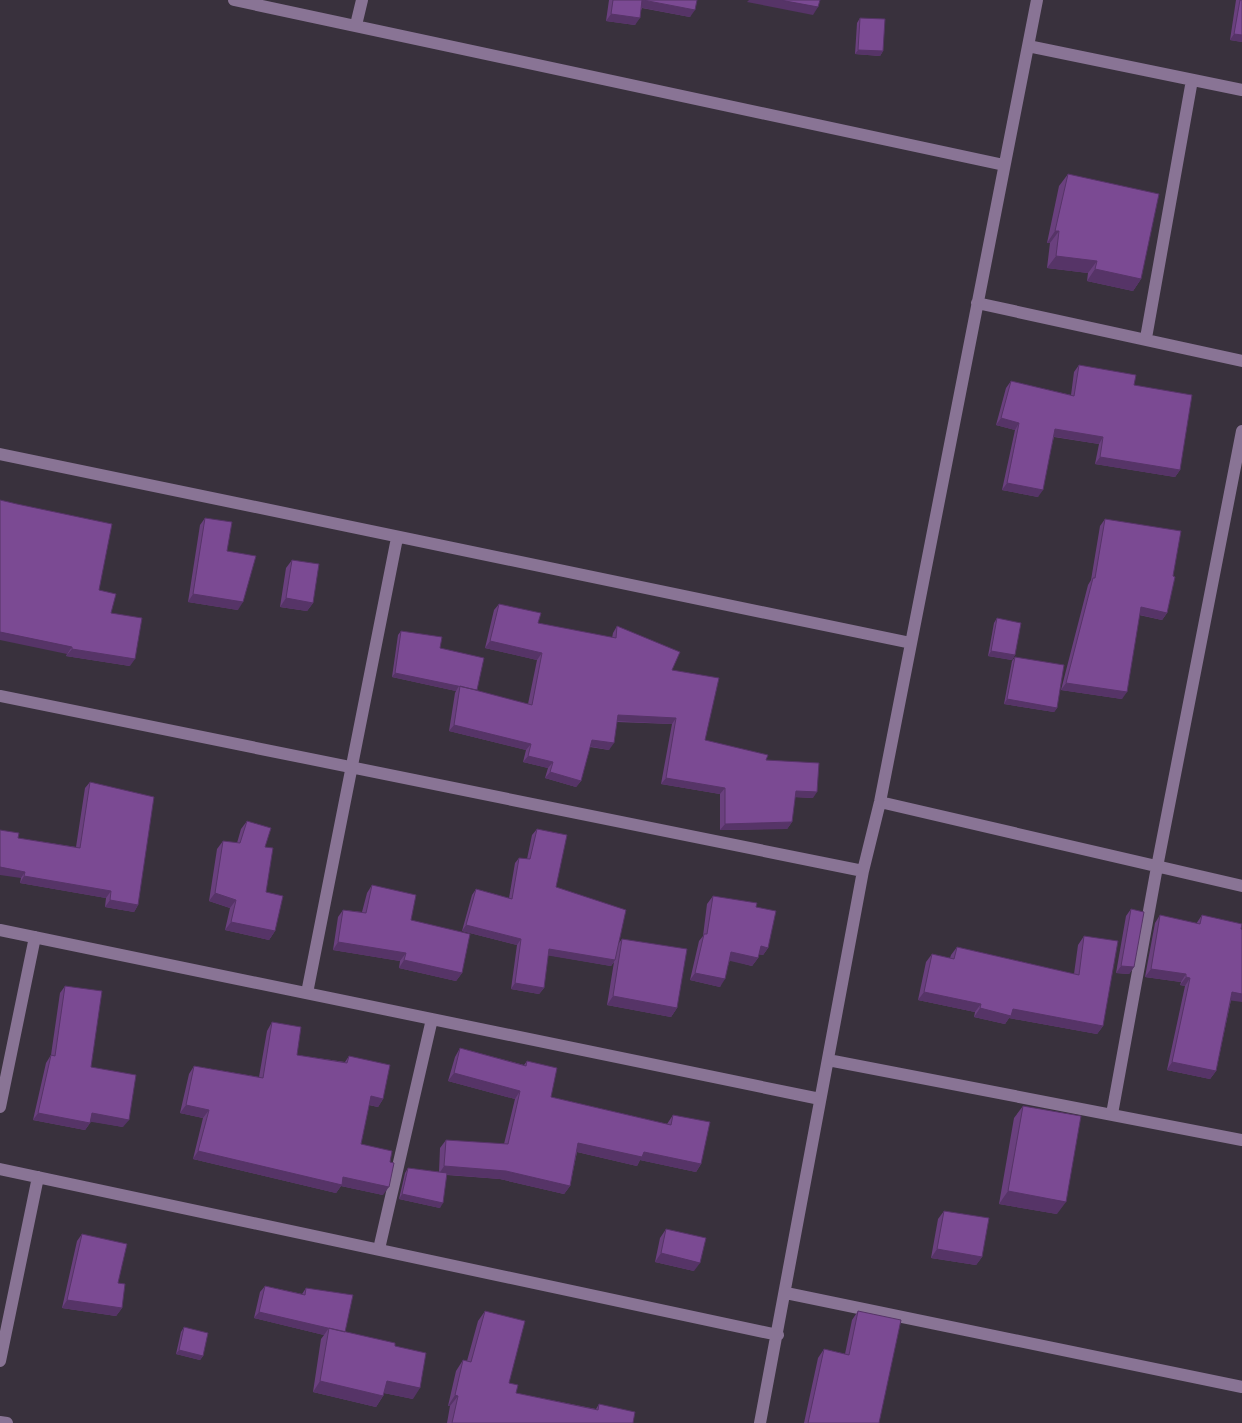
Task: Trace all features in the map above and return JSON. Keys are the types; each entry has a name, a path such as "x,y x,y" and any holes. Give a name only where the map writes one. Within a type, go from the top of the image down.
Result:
{"street":[{"path":"234,0 1004,165"},
{"path":"356,25 362,0"},
{"path":"760,1423 778,1335 863,871 880,802 1037,0"},
{"path":"1028,46 1242,90"},
{"path":"1146,338 1192,80"},
{"path":"977,303 1146,338 1242,361"},
{"path":"1112,1114 1157,867 1242,431"},
{"path":"0,454 911,643"},
{"path":"307,992 398,538"},
{"path":"0,696 863,871"},
{"path":"880,802 1242,886"},
{"path":"0,930 820,1099"},
{"path":"0,1106 35,937"},
{"path":"379,1249 432,1019"},
{"path":"828,1060 1242,1140"},
{"path":"0,1169 778,1335"},
{"path":"0,1361 38,1177"},
{"path":"786,1292 1242,1387"},
{"path":"0,1422 7,1423"}],"building":[{"path":"613,0 642,0 640,18 611,14"},
{"path":"643,0 697,0 695,10"},
{"path":"780,0 820,0 818,7"},
{"path":"1240,0 1242,0 1242,35 1234,34"},
{"path":"860,18 885,19 883,51 858,50"},
{"path":"1068,174 1159,194 1141,279 1095,269 1097,261 1056,256 1059,231 1055,231"},
{"path":"1079,365 1136,375 1134,385 1192,395 1180,470 1100,457 1103,437 1055,429 1043,490 1007,483 1019,423 1001,418 1011,381 1074,396"},
{"path":"0,500 112,524 99,590 116,594 111,613 142,618 135,659 72,649 72,647 0,632"},
{"path":"205,518 232,522 227,551 256,556 243,602 193,594"},
{"path":"1105,519 1181,531 1173,576 1175,577 1167,613 1141,607 1127,692 1066,683 1093,578 1095,578"},
{"path":"292,560 319,564 313,603 286,598"},
{"path":"499,604 541,613 538,623 616,638 617,626 680,652 672,670 719,678 705,740 768,755 766,760 819,763 817,792 796,791 792,822 725,824 725,788 666,778 676,718 618,715 614,743 592,740 581,781 550,772 553,762 528,756 531,744 454,725 460,686 532,705 542,653 490,641"},
{"path":"997,618 1021,623 1015,655 991,651"},
{"path":"401,631 442,637 440,648 484,658 477,690 395,673"},
{"path":"1015,657 1064,665 1057,708 1007,699"},
{"path":"90,782 154,797 138,905 110,900 111,891 24,876 25,872 0,867 0,830 19,833 18,838 80,848"},
{"path":"247,821 271,828 265,847 273,848 266,892 283,896 275,931 231,922 236,900 215,893 223,841 240,843"},
{"path":"537,829 567,835 556,887 626,910 615,960 549,949 544,988 515,983 521,939 466,925 476,889 512,899 519,858 530,859"},
{"path":"372,885 416,895 411,920 470,934 462,973 404,960 406,953 338,942 343,910 366,913"},
{"path":"713,896 757,903 756,907 776,911 768,948 761,946 758,958 731,952 725,979 695,973 704,934 707,934"},
{"path":"1131,909 1144,912 1134,967 1121,966"},
{"path":"1160,915 1200,924 1202,915 1242,924 1242,994 1232,992 1216,1071 1172,1062 1190,978 1186,977 1186,974 1151,969"},
{"path":"1084,936 1118,941 1103,1026 1013,1009 1011,1016 980,1008 981,1004 924,992 932,954 954,959 957,947 1079,975"},
{"path":"622,939 687,949 677,1008 613,996"},
{"path":"65,986 102,991 91,1067 136,1075 129,1120 92,1113 90,1123 38,1113 51,1055 55,1056"},
{"path":"272,1022 301,1027 297,1055 347,1063 349,1056 390,1065 383,1099 371,1096 361,1144 392,1151 390,1162 394,1163 389,1187 343,1177 342,1185 198,1151 209,1110 186,1105 194,1066 263,1078"},
{"path":"460,1048 526,1066 527,1061 557,1068 551,1097 671,1125 673,1115 710,1122 701,1164 644,1152 642,1157 578,1143 570,1186 506,1171 444,1166 446,1140 508,1144 520,1091 454,1073"},
{"path":"1023,1106 1081,1116 1066,1202 1008,1191"},
{"path":"408,1168 447,1173 443,1203 402,1194"},
{"path":"944,1211 989,1218 982,1257 937,1249"},
{"path":"666,1229 706,1238 700,1263 661,1253"},
{"path":"82,1234 127,1244 118,1283 125,1284 122,1308 67,1300"},
{"path":"265,1286 305,1295 306,1288 353,1295 345,1332 259,1312"},
{"path":"485,1311 525,1321 509,1383 518,1385 516,1393 598,1410 599,1404 635,1412 633,1423 452,1423 458,1396 455,1395 463,1360 471,1362"},
{"path":"858,1311 901,1320 879,1423 808,1423 824,1349 849,1355"},
{"path":"184,1327 208,1333 203,1356 179,1350"},
{"path":"329,1328 395,1343 395,1346 426,1353 420,1388 387,1381 383,1396 320,1381"}]}
